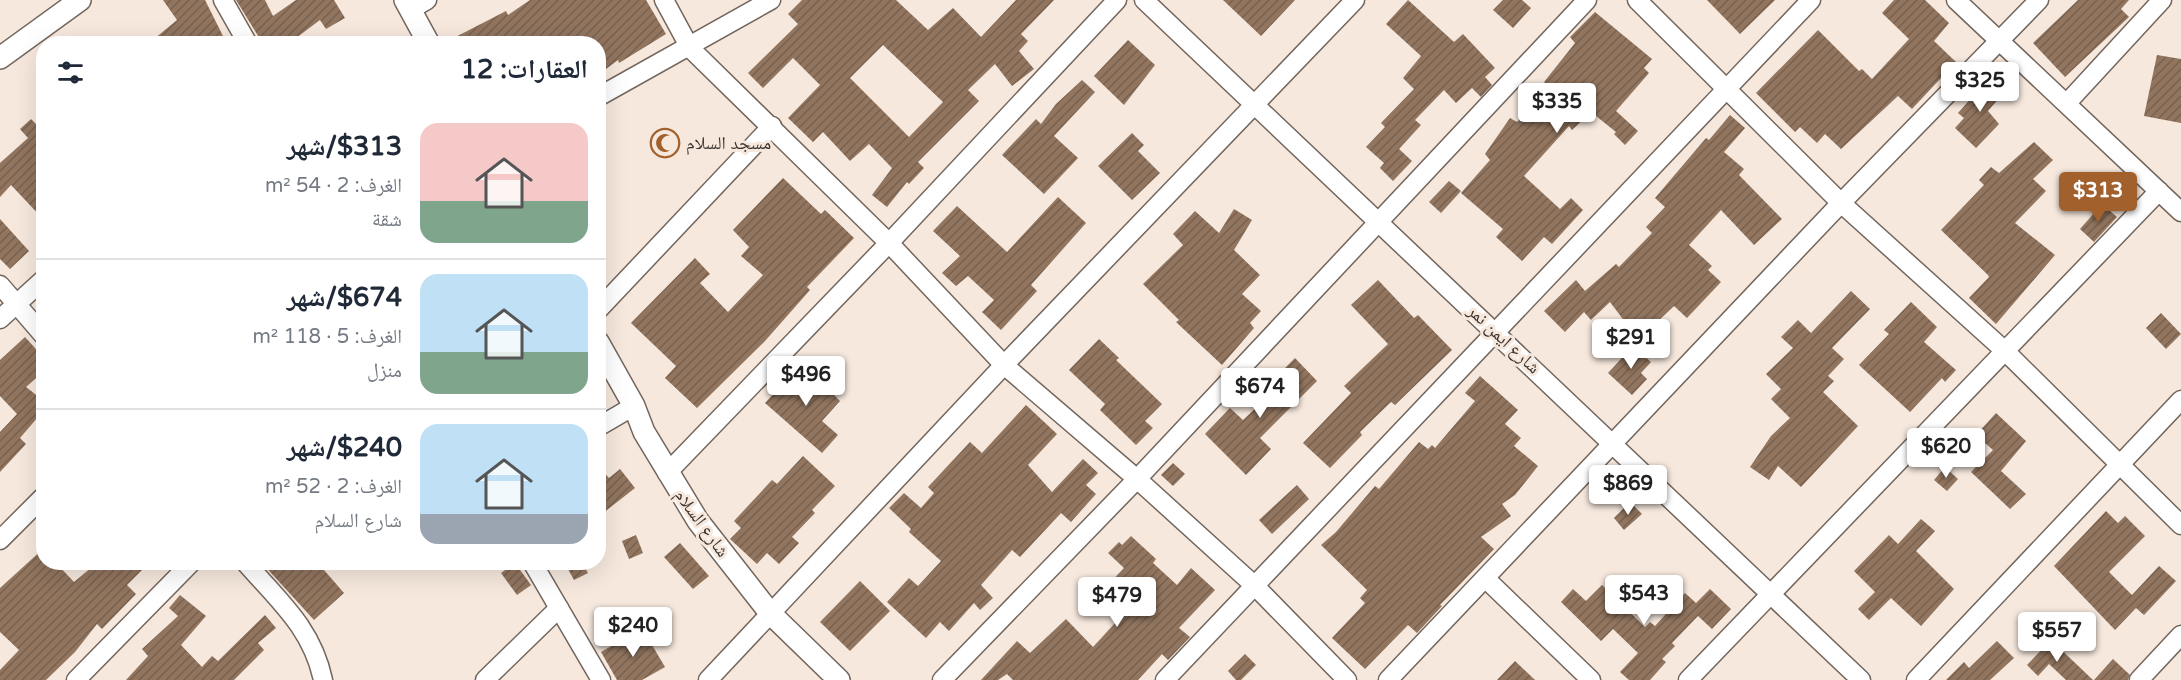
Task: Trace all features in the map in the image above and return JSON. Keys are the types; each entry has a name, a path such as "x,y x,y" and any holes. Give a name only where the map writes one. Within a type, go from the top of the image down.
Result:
{"street":[{"path":"0,58 80,0"},
{"path":"223,0 243,36"},
{"path":"664,0 690,48 889,243 1004,365 1137,479 1255,586 1347,680"},
{"path":"606,93 690,48 771,0"},
{"path":"667,473 889,243 1117,0"},
{"name":"شارع ايمن نمر","path":"1144,0 1254,107 1380,222 1615,444 1861,680"},
{"path":"708,680 1004,365 1355,0"},
{"path":"942,680 1137,479 1587,0"},
{"path":"1637,0 1841,203 2005,351 2181,525"},
{"path":"1165,680 1811,0"},
{"path":"1956,0 2181,212"},
{"path":"1388,680 1615,444 1841,203 2039,0"},
{"path":"2067,103 2162,0"},
{"path":"414,3 426,36"},
{"path":"606,302 772,126"},
{"path":"1688,680 2159,191"},
{"path":"0,285 36,327"},
{"path":"0,319 36,286"},
{"name":"شارع السلام","path":"606,356 634,406 644,432 698,522 770,613 839,680"},
{"path":"1916,680 2181,400"},
{"path":"606,422 634,406"},
{"path":"0,540 36,504"},
{"path":"76,680 184,570"},
{"path":"252,570 299,623 313,644 323,680"},
{"path":"537,570 601,680"},
{"path":"1485,578 1591,680"},
{"path":"486,680 559,608"},
{"path":"2139,680 2181,635"}],"building":[{"path":"163,0 205,0 223,36 158,36 177,20"},
{"path":"236,0 265,0 273,16 296,0 334,0 345,18 326,29 320,20 299,36 258,36"},
{"path":"530,0 646,0 666,34 606,69 606,36 458,36 506,11 508,15"},
{"path":"802,0 896,0 928,30 953,8 981,37 1016,0 1054,0 1021,34 1028,41 1019,51 1034,69 1012,86 995,64 968,90 979,101 918,162 924,168 909,184 907,182 887,207 872,195 892,168 869,144 850,161 823,132 813,142 788,118 820,85 793,58 763,88 748,73 798,24 788,14","holes":["883,45 943,102 909,137 850,78"]},
{"path":"1223,0 1295,0 1261,36"},
{"path":"1408,0 1454,42 1463,34 1495,68 1485,77 1492,85 1481,97 1472,88 1456,103 1444,90 1415,120 1421,125 1399,149 1412,161 1393,181 1380,168 1384,163 1366,147 1385,127 1381,123 1414,89 1403,78 1421,56 1386,24"},
{"path":"1503,0 1522,0 1531,8 1513,28 1493,10"},
{"path":"1707,0 1775,0 1740,34"},
{"path":"1894,0 1925,0 1949,23 1934,41 1956,62 1912,109 1898,96 1841,149 1825,134 1817,143 1800,127 1795,132 1756,93 1818,30 1859,71 1862,69 1872,79 1909,39 1882,13"},
{"path":"2078,0 2129,0 2121,9 2129,17 2065,77 2033,43"},
{"path":"1595,12 1652,59 1644,68 1649,73 1616,111 1638,131 1625,145 1614,134 1616,132 1591,112 1572,130 1569,126 1524,176 1560,209 1571,198 1583,210 1552,244 1544,237 1522,261 1496,237 1503,229 1461,193 1490,160 1485,154 1510,118 1517,122 1552,89 1544,82 1575,43 1570,37"},
{"path":"1128,40 1155,65 1124,105 1094,76"},
{"path":"2157,55 2181,59 2181,123 2144,116"},
{"path":"1991,76 2006,90 1988,111 1999,124 1976,148 1955,128 1964,118 1958,113"},
{"path":"1082,80 1095,92 1054,136 1078,158 1044,194 1002,155 1036,119 1041,124 1056,104"},
{"path":"1730,115 1745,128 1724,152 1744,169 1739,175 1782,219 1754,245 1721,210 1689,245 1712,266 1708,270 1721,282 1687,318 1674,306 1638,340 1626,328 1628,326 1610,302 1591,320 1584,312 1565,332 1544,311 1576,280 1585,291 1616,264 1619,267 1652,233 1646,227 1665,207 1655,198 1706,138 1709,140"},
{"path":"31,119 36,124 36,212 11,185 0,197 0,163 28,138 20,129"},
{"path":"1132,133 1144,145 1138,151 1160,173 1132,200 1098,166"},
{"path":"2034,142 2053,160 2033,179 2046,191 2015,223 2055,255 1996,324 1969,298 1989,277 1988,275 1941,230 1984,185 1979,180 1991,167 1999,173"},
{"path":"783,178 821,214 825,210 854,238 807,287 810,290 765,341 697,408 665,378 676,366 631,323 695,258 710,274 700,283 728,312 763,275 741,256 749,247 733,230"},
{"path":"1449,181 1461,191 1441,213 1429,202"},
{"path":"1058,197 1086,223 1031,285 1037,291 1001,330 982,312 994,300 968,276 956,286 942,273 960,256 933,231 957,206 1007,252"},
{"path":"2102,204 2117,217 2094,242 2080,229"},
{"path":"1234,209 1252,220 1234,250 1260,275 1242,294 1261,311 1250,323 1254,328 1222,365 1176,322 1179,320 1143,284 1183,245 1173,234 1195,211 1219,233"},
{"path":"0,219 29,251 10,269 0,259"},
{"path":"1378,280 1414,318 1418,315 1452,350 1395,405 1391,402 1360,432 1362,435 1330,468 1303,443 1351,393 1344,386 1388,344 1351,305"},
{"path":"1851,291 1870,309 1832,348 1844,359 1828,376 1834,381 1823,392 1858,426 1801,487 1778,466 1769,480 1750,467 1771,436 1790,418 1771,399 1781,389 1766,374 1793,348 1781,337 1798,320 1811,333"},
{"path":"1911,302 1937,327 1924,342 1956,370 1945,382 1942,378 1910,412 1859,365 1889,334 1884,330"},
{"path":"2161,313 2181,334 2166,349 2146,328"},
{"path":"25,337 36,349 36,378 26,387 36,395 36,419 20,438 26,444 0,472 0,432 17,414 0,396 0,360"},
{"path":"1099,339 1119,358 1116,360 1162,404 1145,421 1153,428 1136,445 1100,410 1105,404 1069,370"},
{"path":"1633,346 1651,362 1641,373 1647,379 1632,395 1608,373"},
{"path":"1295,358 1317,381 1260,438 1271,449 1246,475 1205,434 1230,408 1243,420 1277,388 1271,382"},
{"path":"802,363 840,401 822,421 838,435 822,453 765,403"},
{"path":"1480,376 1518,410 1505,424 1521,438 1514,446 1538,466 1515,495 1502,504 1511,516 1481,537 1494,549 1440,605 1442,606 1417,633 1408,625 1365,669 1332,638 1365,603 1360,598 1367,590 1321,545 1336,532 1375,486 1379,489 1419,442 1428,449 1432,445 1435,448 1475,401 1465,393"},
{"path":"1026,405 1057,434 1028,465 1052,492 1083,459 1098,473 1086,485 1096,494 1071,522 1061,513 1020,557 1012,550 981,585 993,598 980,610 974,603 949,631 940,622 926,638 887,602 909,578 918,586 941,561 909,532 911,529 889,508 904,493 921,508 934,493 928,487 970,442 982,453"},
{"path":"1996,413 2026,441 2001,471 2026,494 2010,509 1971,472 1993,450 1976,435"},
{"path":"803,456 835,486 812,510 815,513 792,537 799,543 779,564 767,553 757,564 730,539 741,528 734,521 772,480 777,484"},
{"path":"1173,463 1185,474 1173,486 1161,475"},
{"path":"1945,467 1958,479 1947,491 1934,480"},
{"path":"620,469 635,488 606,511 606,475 609,478"},
{"path":"1297,485 1309,499 1272,534 1259,520"},
{"path":"1630,502 1642,514 1624,530 1614,518"},
{"path":"2106,511 2118,523 2125,516 2145,536 2109,572 2132,595 2159,566 2176,581 2144,615 2136,608 2115,630 2054,566"},
{"path":"1921,519 1935,531 1916,551 1954,589 1921,626 1891,598 1869,620 1858,609 1875,592 1854,571 1889,535 1898,544"},
{"path":"636,535 643,553 629,559 622,541"},
{"path":"1131,536 1156,559 1153,563 1177,585 1191,568 1215,590 1179,628 1190,637 1168,660 1162,654 1138,680 1013,680 1007,674 998,680 981,680 1017,641 1030,653 1066,619 1093,647 1127,610 1122,605 1127,600 1109,584 1124,568 1108,553 1119,542 1122,545"},
{"path":"680,543 709,576 693,589 664,557"},
{"path":"36,555 36,570 63,570 74,582 88,570 142,570 127,585 136,594 102,629 97,624 75,652 46,680 0,680 0,670 19,650 0,632 0,588"},
{"path":"268,570 324,570 344,593 314,620"},
{"path":"505,570 520,570 531,585 517,595 501,573"},
{"path":"568,570 586,570 588,573 574,580"},
{"path":"860,581 890,611 850,651 820,622"},
{"path":"1602,585 1645,627 1650,622 1655,626 1685,593 1696,603 1710,589 1731,609 1712,629 1698,616 1672,643 1675,646 1662,659 1666,662 1650,680 1629,680 1620,672 1638,653 1613,629 1601,641 1561,602 1573,589 1586,601"},
{"path":"180,595 206,616 181,645 202,667 212,656 218,661 265,615 276,628 258,643 264,650 234,680 126,680 148,656 142,649 178,616 169,608"},
{"path":"642,628 665,667 642,680 617,680 601,652"},
{"path":"2051,640 2093,680 2066,680 2049,664 2038,676 2027,665"},
{"path":"1997,641 2014,658 1990,680 1946,680 1964,662 1969,668"},
{"path":"1245,654 1256,665 1241,680 1236,680 1228,671"},
{"path":"2113,659 2130,675 2128,680 2094,680"},
{"path":"1515,661 1535,680 1497,680"}],"place":[{"name":"مسجد السلام","path":"665,143"}]}
